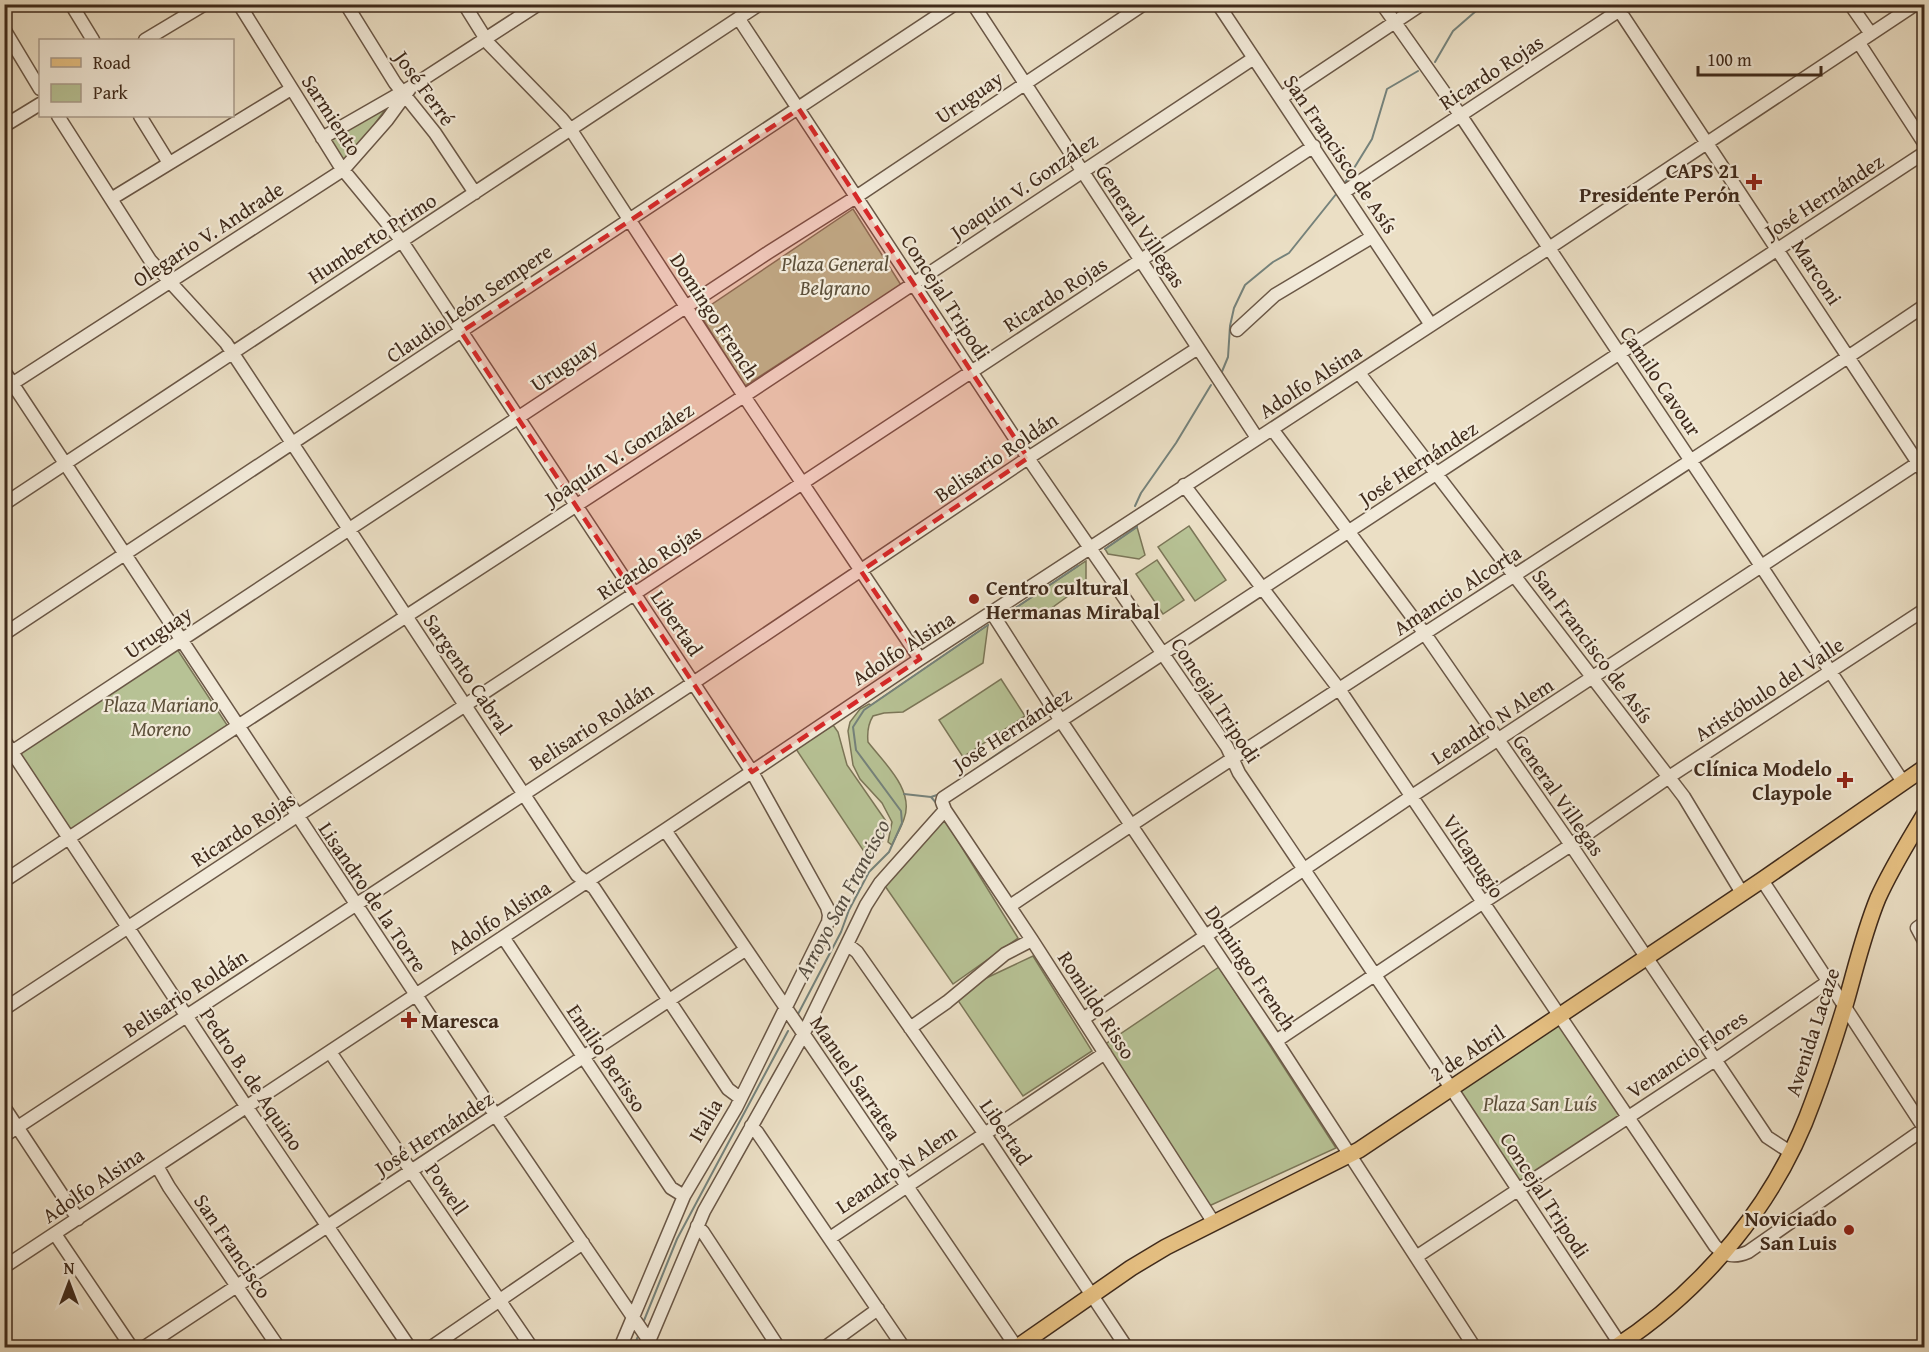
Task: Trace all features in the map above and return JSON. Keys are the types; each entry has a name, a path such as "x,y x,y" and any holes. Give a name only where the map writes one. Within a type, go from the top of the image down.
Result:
{"main road":[{"name":"2 de Abril","path":"1016,1347 1138,1263 1351,1155 1560,1017 1924,768"},
{"name":"Avenida Lacaze","path":"1617,1346 1666,1310 1724,1253 1760,1204 1790,1152 1813,1102 1845,1005 1861,944 1878,898 1924,815"}],"street":[{"path":"71,4 92,39"},
{"path":"147,39 205,4"},
{"name":"Sarmiento","path":"239,4 343,170 401,240"},
{"name":"José Ferré","path":"346,4 475,193"},
{"name":"Domingo French","path":"464,4 485,38 571,130 744,396 920,659"},
{"name":"Olegario V. Andrade","path":"322,138 405,92 539,4"},
{"name":"Humberto Primo","path":"4,504 760,4"},
{"name":"Claudio León Sempere","path":"4,634 955,4"},
{"name":"General Villegas","path":"973,4 1257,438"},
{"name":"Uruguay","path":"8,755 856,197 1144,4"},
{"name":"San Francisco de Asís","path":"1218,4 1431,325"},
{"name":"Camilo Cavour","path":"1382,4 1461,116 1621,354 1903,782"},
{"path":"1281,98 1422,4"},
{"path":"1850,4 1871,34"},
{"name":"Adolfo Alsina","path":"4,1267 503,938 920,659 1359,373 1916,4"},
{"name":"Ricardo Rojas","path":"1342,189 1461,116 1621,7"},
{"name":"Marconi","path":"1621,7 1706,143 1922,465"},
{"name":"Concejal Tripodi","path":"739,19 1028,458 1227,747 1239,772 1451,1088 1617,1346"},
{"path":"4,29 39,86"},
{"path":"1859,43 1924,143"},
{"name":"Joaquín V. González","path":"4,881 744,396 1254,58"},
{"path":"111,199 291,89"},
{"name":"Olegario V. Andrade","path":"8,386 343,170 364,147 405,92"},
{"path":"4,126 39,105"},
{"name":"Sargento Cabral","path":"59,117 150,260 233,353 577,875 594,888 728,1089 740,1098"},
{"path":"141,117 169,163"},
{"name":"Ricardo Rojas","path":"4,1009 1314,146"},
{"name":"José Hernández","path":"847,944 876,889 945,810 942,802 947,795 1924,153"},
{"path":"1237,330 1275,295 1372,237"},
{"name":"Libertad","path":"401,240 752,772 827,907 829,915"},
{"name":"Amancio Alcorta","path":"1010,906 1131,824 1924,306"},
{"name":"Belisario Roldán","path":"4,1136 693,683 1028,458 1198,348"},
{"name":"Lisandro de la Torre","path":"4,371 8,386 65,464 415,995 636,1320 649,1343"},
{"name":"San Francisco de Asís","path":"1359,373 1669,777 1696,815 1742,893"},
{"name":"General Villegas","path":"1272,429 1425,634 1571,845 1767,1137 1771,1142 1790,1152"},
{"name":"Leandro N Alem","path":"1083,1019 1412,796 1761,566 1922,465"},
{"name":"Vilcapugio","path":"1184,485 1339,689 1709,1239 1724,1253"},
{"name":"Aristóbulo del Valle","path":"1276,1041 1669,777 1924,610"},
{"name":"Domingo French","path":"992,613 1061,721 1276,1041 1475,1347"},
{"name":"Pedro B. de Aquino","path":"4,740 8,755 69,838 326,1226 410,1347"},
{"name":"Romildo Risso","path":"945,810 1010,906 1214,1223"},
{"name":"Manuel Sarratea","path":"665,830 1016,1347"},
{"path":"1724,1253 1738,1256 1748,1252 1924,1129 1762,880"},
{"name":"Italia","path":"620,1347 636,1320 684,1196 736,1108 788,1012 828,922 829,915"},
{"path":"1921,926 1924,941"},
{"name":"Emilio Berisso","path":"503,938 671,1188 684,1196"},
{"path":"910,1028 947,1002 1005,954 1032,940"},
{"name":"Libertad","path":"847,944 857,952 984,1133 1127,1347"},
{"name":"Italia","path":"649,1343 697,1226 847,944"},
{"name":"José Hernández","path":"143,1347 745,950"},
{"name":"Venancio Flores","path":"1416,1257 1715,1060 1829,981"},
{"name":"Powell","path":"330,1052 532,1347"},
{"name":"Leandro N Alem","path":"830,1238 1105,1053"},
{"path":"4,1107 78,1219"},
{"path":"751,1126 904,1347"},
{"name":"San Francisco","path":"157,1166 279,1347"},
{"path":"697,1226 779,1347"},
{"path":"55,1234 132,1347"},
{"path":"430,1347 583,1243"},
{"path":"824,1347 878,1309"}],"highlighted area":[{"path":"799,109 1028,458 861,571 920,659 752,772 461,332"}],"green space":[{"path":"390,103 347,162 341,163 327,141"},
{"name":"Plaza General Belgrano","path":"853,209 901,285 745,386 699,313"},
{"path":"1189,526 1226,580 1195,601 1158,547"},
{"path":"1137,527 1145,555 1139,559 1108,554 1105,549"},
{"path":"1157,560 1184,600 1163,614 1136,574"},
{"path":"1086,561 1086,583 1035,620 1005,615"},
{"path":"988,625 983,663 903,712 873,716 870,722 868,742 902,787 905,798 904,819 892,845 888,842 892,822 882,803 860,779 853,765 848,731 850,722 860,709 871,705"},
{"name":"Plaza Mariano Moreno","path":"177,649 229,728 69,833 17,754"},
{"path":"1001,679 1025,716 963,757 939,720"},
{"path":"833,725 838,732 847,765 888,824 882,843 867,856 796,749"},
{"path":"943,817 1018,938 953,984 885,886"},
{"path":"1033,956 1092,1051 1023,1096 957,999 980,981"},
{"path":"1219,967 1336,1148 1209,1206 1104,1045"},
{"name":"Plaza San Luís","path":"1560,1017 1628,1118 1518,1190 1451,1088"}],"waterway":[{"name":"Arroyo San Francisco","path":"1435,62 1453,31 1484,4"},
{"name":"Arroyo San Francisco","path":"1343,186 1372,139 1387,89 1418,71"},
{"name":"Arroyo San Francisco","path":"1221,374 1228,357 1234,308 1245,285 1273,262 1289,253 1337,193"},
{"name":"Arroyo San Francisco","path":"1135,506 1141,493 1176,443 1211,385"},
{"name":"Arroyo San Francisco","path":"1105,549 1137,527 1136,525"},
{"name":"Arroyo San Francisco","path":"1005,615 1078,566"},
{"name":"Arroyo San Francisco","path":"797,1016 869,872 889,852 902,823 901,811 856,750 853,727 864,710 988,625"},
{"path":"931,797 940,794 1009,746"},
{"path":"904,794 931,797 938,805"},
{"name":"Arroyo San Francisco","path":"643,1323 677,1239 788,1031"},
{"name":"Arroyo San Francisco","path":"633,1348 639,1334"}],"place":[{"name":"CAPS 21 Presidente Perón","path":"1754,182"},
{"name":"Centro cultural Hermanas Mirabal","path":"974,599"},
{"name":"Clínica Modelo Claypole","path":"1845,780"},
{"name":"Maresca","path":"409,1020"},
{"name":"Noviciado San Luis","path":"1849,1230"}]}
